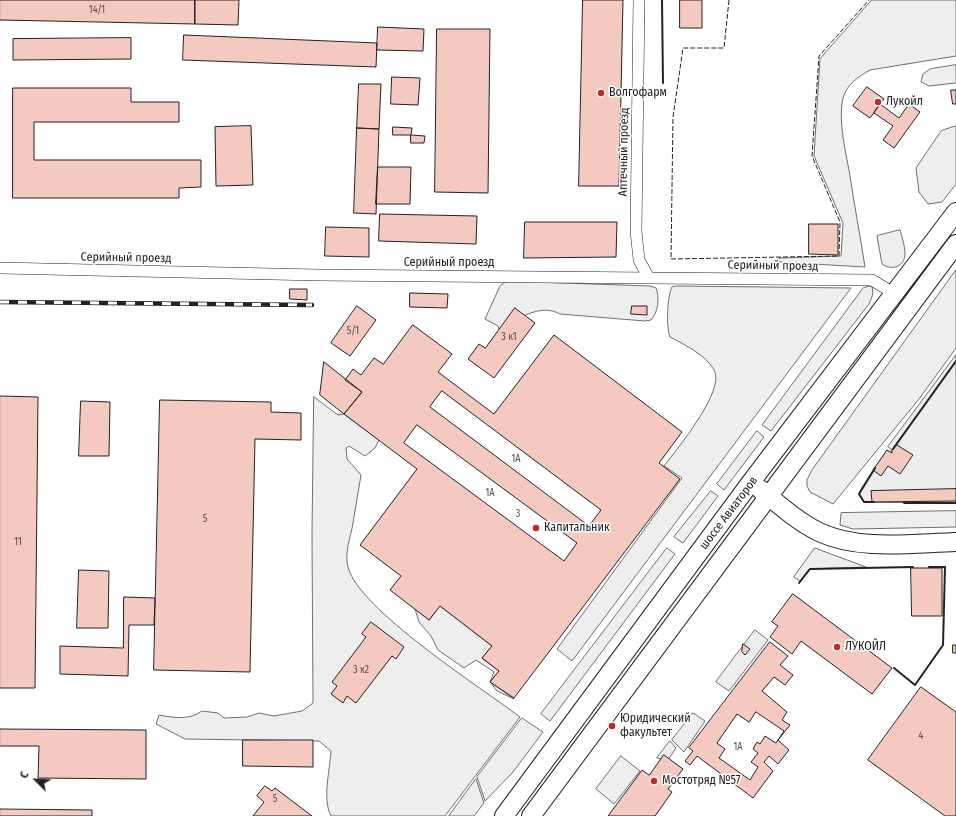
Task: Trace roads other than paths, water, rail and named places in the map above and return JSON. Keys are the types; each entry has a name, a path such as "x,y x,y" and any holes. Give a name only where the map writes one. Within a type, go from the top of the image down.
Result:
{"main road":[{"name":"шоссе Авиаторов","path":"504,816 751,482 956,212"},
{"name":"шоссе Авиаторов","path":"530,816 956,244"},
{"path":"751,482 768,496 819,532 841,540 865,544 956,542"}],"street":[{"name":"Аптечный проезд","path":"639,0 636,231 639,260 649,278"},
{"name":"Серийный проезд","path":"0,268 318,275 872,280 895,294"}],"railway":[{"path":"0,302 312,305"}],"place":[{"name":"Волгофарм","path":"601,93"},
{"name":"Лукойл","path":"878,102"},
{"name":"Капитальник","path":"536,528"},
{"name":"ЛУКОЙЛ","path":"837,647"},
{"name":"Юридический факультет","path":"612,726"},
{"name":"Мостотряд №57","path":"654,781"}]}
